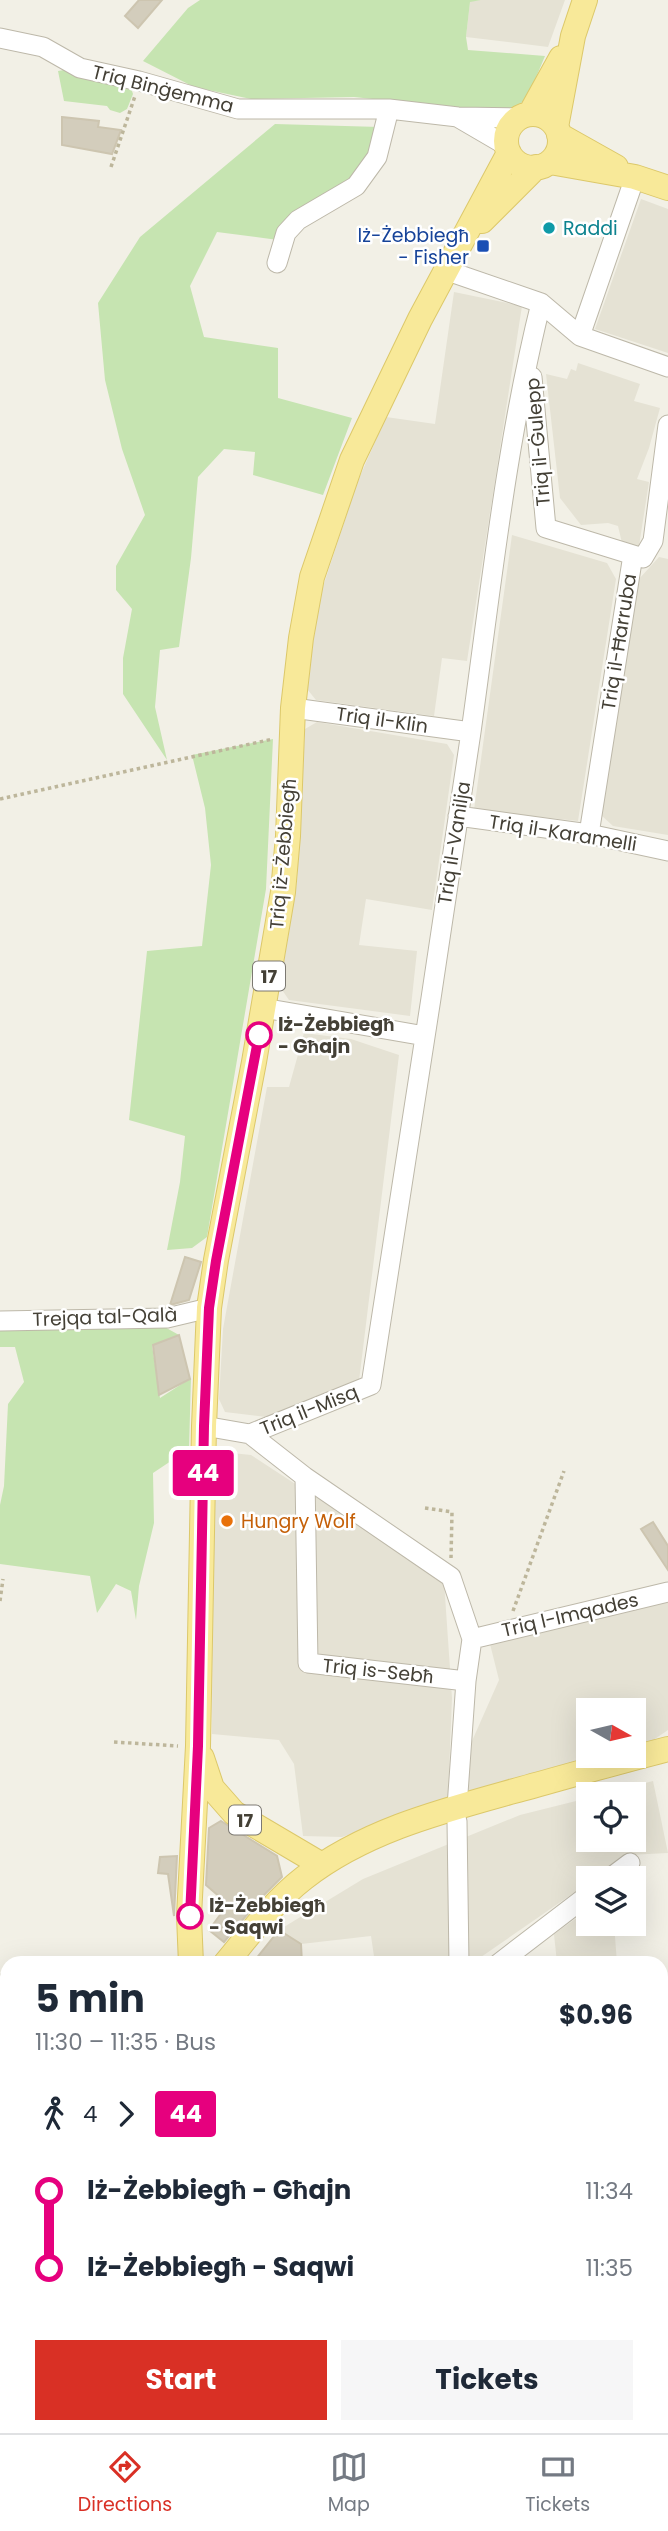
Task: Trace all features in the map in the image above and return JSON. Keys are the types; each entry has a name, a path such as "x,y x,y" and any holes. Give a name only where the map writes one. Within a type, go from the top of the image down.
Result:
{"main road":[{"name":"17","path":"543,165 558,150 558,131 573,36 585,0"},
{"name":"17","path":"508,149 509,130 524,116 573,36"},
{"path":"524,116 540,114 558,131 635,177"},
{"path":"508,149 521,164 635,177 668,188"},
{"name":"Triq iż-Żebbiegħ","path":"191,1956 209,1308 283,892 293,708 301,638 312,577 348,472 387,385 445,270 466,237 508,149"},
{"name":"Triq iż-Żebbiegħ","path":"466,237 543,165"},
{"name":"17","path":"198,1746 212,1788 234,1813 322,1865"},
{"path":"242,1956 293,1901 328,1876 457,1814 668,1749"},
{"path":"232,1956 264,1916 303,1878 322,1865 393,1829 668,1761"},
{"path":"193,1831 201,1820 212,1812 234,1813"}],"street":[{"name":"Triq Binġemma","path":"0,38 43,47 80,68 139,81 238,109 389,109 458,117 524,116"},
{"path":"277,263 286,233 298,220 356,186 377,157 389,109"},
{"name":"Triq Binġemma","path":"458,117 508,149"},
{"path":"580,336 635,177"},
{"path":"445,270 541,303 580,336 668,367"},
{"name":"Triq il-Vanilja","path":"371,1385 471,732 499,527 530,349 541,303"},
{"name":"Triq il-Ġulepp","path":"530,349 546,528 633,555"},
{"name":"Triq il-Ħarruba","path":"589,834 633,555 643,558 653,541 668,425"},
{"name":"Triq il-Klin","path":"293,708 471,732"},
{"name":"Triq il-Karamelli","path":"458,816 589,834 668,851"},
{"path":"263,1008 425,1037"},
{"name":"Trejqa tal-Qalà","path":"0,1321 167,1318 209,1308"},
{"name":"Triq il-Misq","path":"204,1426 250,1434 371,1385"},
{"path":"250,1434 305,1477 451,1577 472,1639 466,1681 457,1814 459,1956"},
{"name":"Triq is-Sebħ","path":"305,1477 308,1663 466,1681"},
{"name":"Triq l-Imqades","path":"472,1639 668,1592"},
{"path":"626,1866 630,1863"},
{"path":"508,1956 576,1904"}],"path":[{"path":"111,167 139,81"},
{"path":"0,799 292,734"},
{"path":"506,1630 564,1471"},
{"path":"425,1508 452,1512 451,1577"},
{"path":"0,1601 3,1578"},
{"path":"114,1742 198,1746"}],"shaded area":[{"path":"565,0 548,47 466,37 470,1"},
{"path":"641,199 668,209 668,353 595,329"},
{"path":"454,292 522,306 467,661 442,658 434,716 316,700 307,689 319,599 357,483 386,417 435,424"},
{"path":"578,363 640,384 634,401 660,408 637,479 649,482 639,546 622,543 618,526 608,523 581,525 560,498 546,374 567,379 571,369 576,371"},
{"path":"512,535 607,563 616,579 578,821 474,810"},
{"path":"659,557 668,559 668,835 613,826 601,815 639,579"},
{"path":"317,722 447,744 454,755 432,910 366,899 359,945 417,951 410,1016 289,1000 280,987 297,882 305,729"},
{"path":"304,1033 351,1039 399,1055 359,1381 266,1417 225,1412 219,1399 223,1329 267,1087 289,1087"},
{"path":"213,1451 251,1455 444,1581 452,1698 448,1799 342,1837 303,1836 294,1764 279,1740 212,1734"},
{"path":"668,1597 668,1730 646,1745 646,1698 576,1698 576,1768 579,1768 481,1795 467,1789 472,1741 499,1680 490,1644"},
{"path":"653,1781 668,1853 628,1855 612,1866 576,1866 576,1891 482,1956 374,1956 371,1936 301,1944 302,1956 258,1956 279,1930 363,1879 520,1815 576,1801 576,1852 646,1852 646,1783"},
{"path":"576,1918 576,1936 615,1936 616,1956 556,1956 554,1934"}],"green space":[{"path":"200,0 481,0 470,2 466,37 468,50 545,56 527,99 497,119 475,110 354,97 251,99 194,87 143,61 188,8"},
{"path":"64,70 131,88 133,94 127,109 120,113 107,106 64,101 58,71"},
{"path":"275,124 380,127 365,170 278,240 217,232 190,286 204,337 278,348 278,398 352,418 323,495 253,475 255,452 224,449 198,477 179,647 160,650 155,707 167,760 123,694 123,658 132,609 116,590 116,566 145,515 122,449 105,380 98,303 140,237"},
{"path":"273,739 266,889 207,1237 192,1248 167,1250 180,1182 185,1136 129,1120 147,951 202,946 211,865 205,808 192,755"},
{"path":"161,1325 179,1335 152,1345 160,1398 191,1378 189,1449 153,1473 154,1523 139,1586 136,1620 131,1591 116,1584 97,1613 90,1576 0,1564 0,1505 4,1486 8,1404 24,1382 15,1347 0,1347 0,1330"}],"building":[{"path":"139,0 162,0 138,28 125,16"},
{"path":"62,117 99,121 98,127 121,130 112,154 62,145"},
{"path":"185,1257 201,1262 189,1300 170,1305"},
{"path":"179,1335 190,1379 159,1395 153,1345"},
{"path":"653,1522 668,1546 668,1570 641,1529"},
{"path":"221,1821 277,1856 282,1877 224,1942 209,1930 228,1904 206,1885 209,1828"},
{"path":"177,1856 174,1916 168,1874 158,1873 160,1857"},
{"path":"279,1930 301,1944 302,1956 258,1956"}],"bus line":[{"name":"44","path":"190,1916 198,1746 209,1308 259,1035"}],"place":[{"name":"Raddi","path":"549,228"},
{"name":"Iż-Żebbiegħ - Fisher","path":"483,246"},
{"name":"Iż-Żebbiegħ - Għajn","path":"259,1035"},
{"name":"Hungry Wolf","path":"227,1521"},
{"name":"Iż-Żebbiegħ - Saqwi","path":"190,1916"}]}
